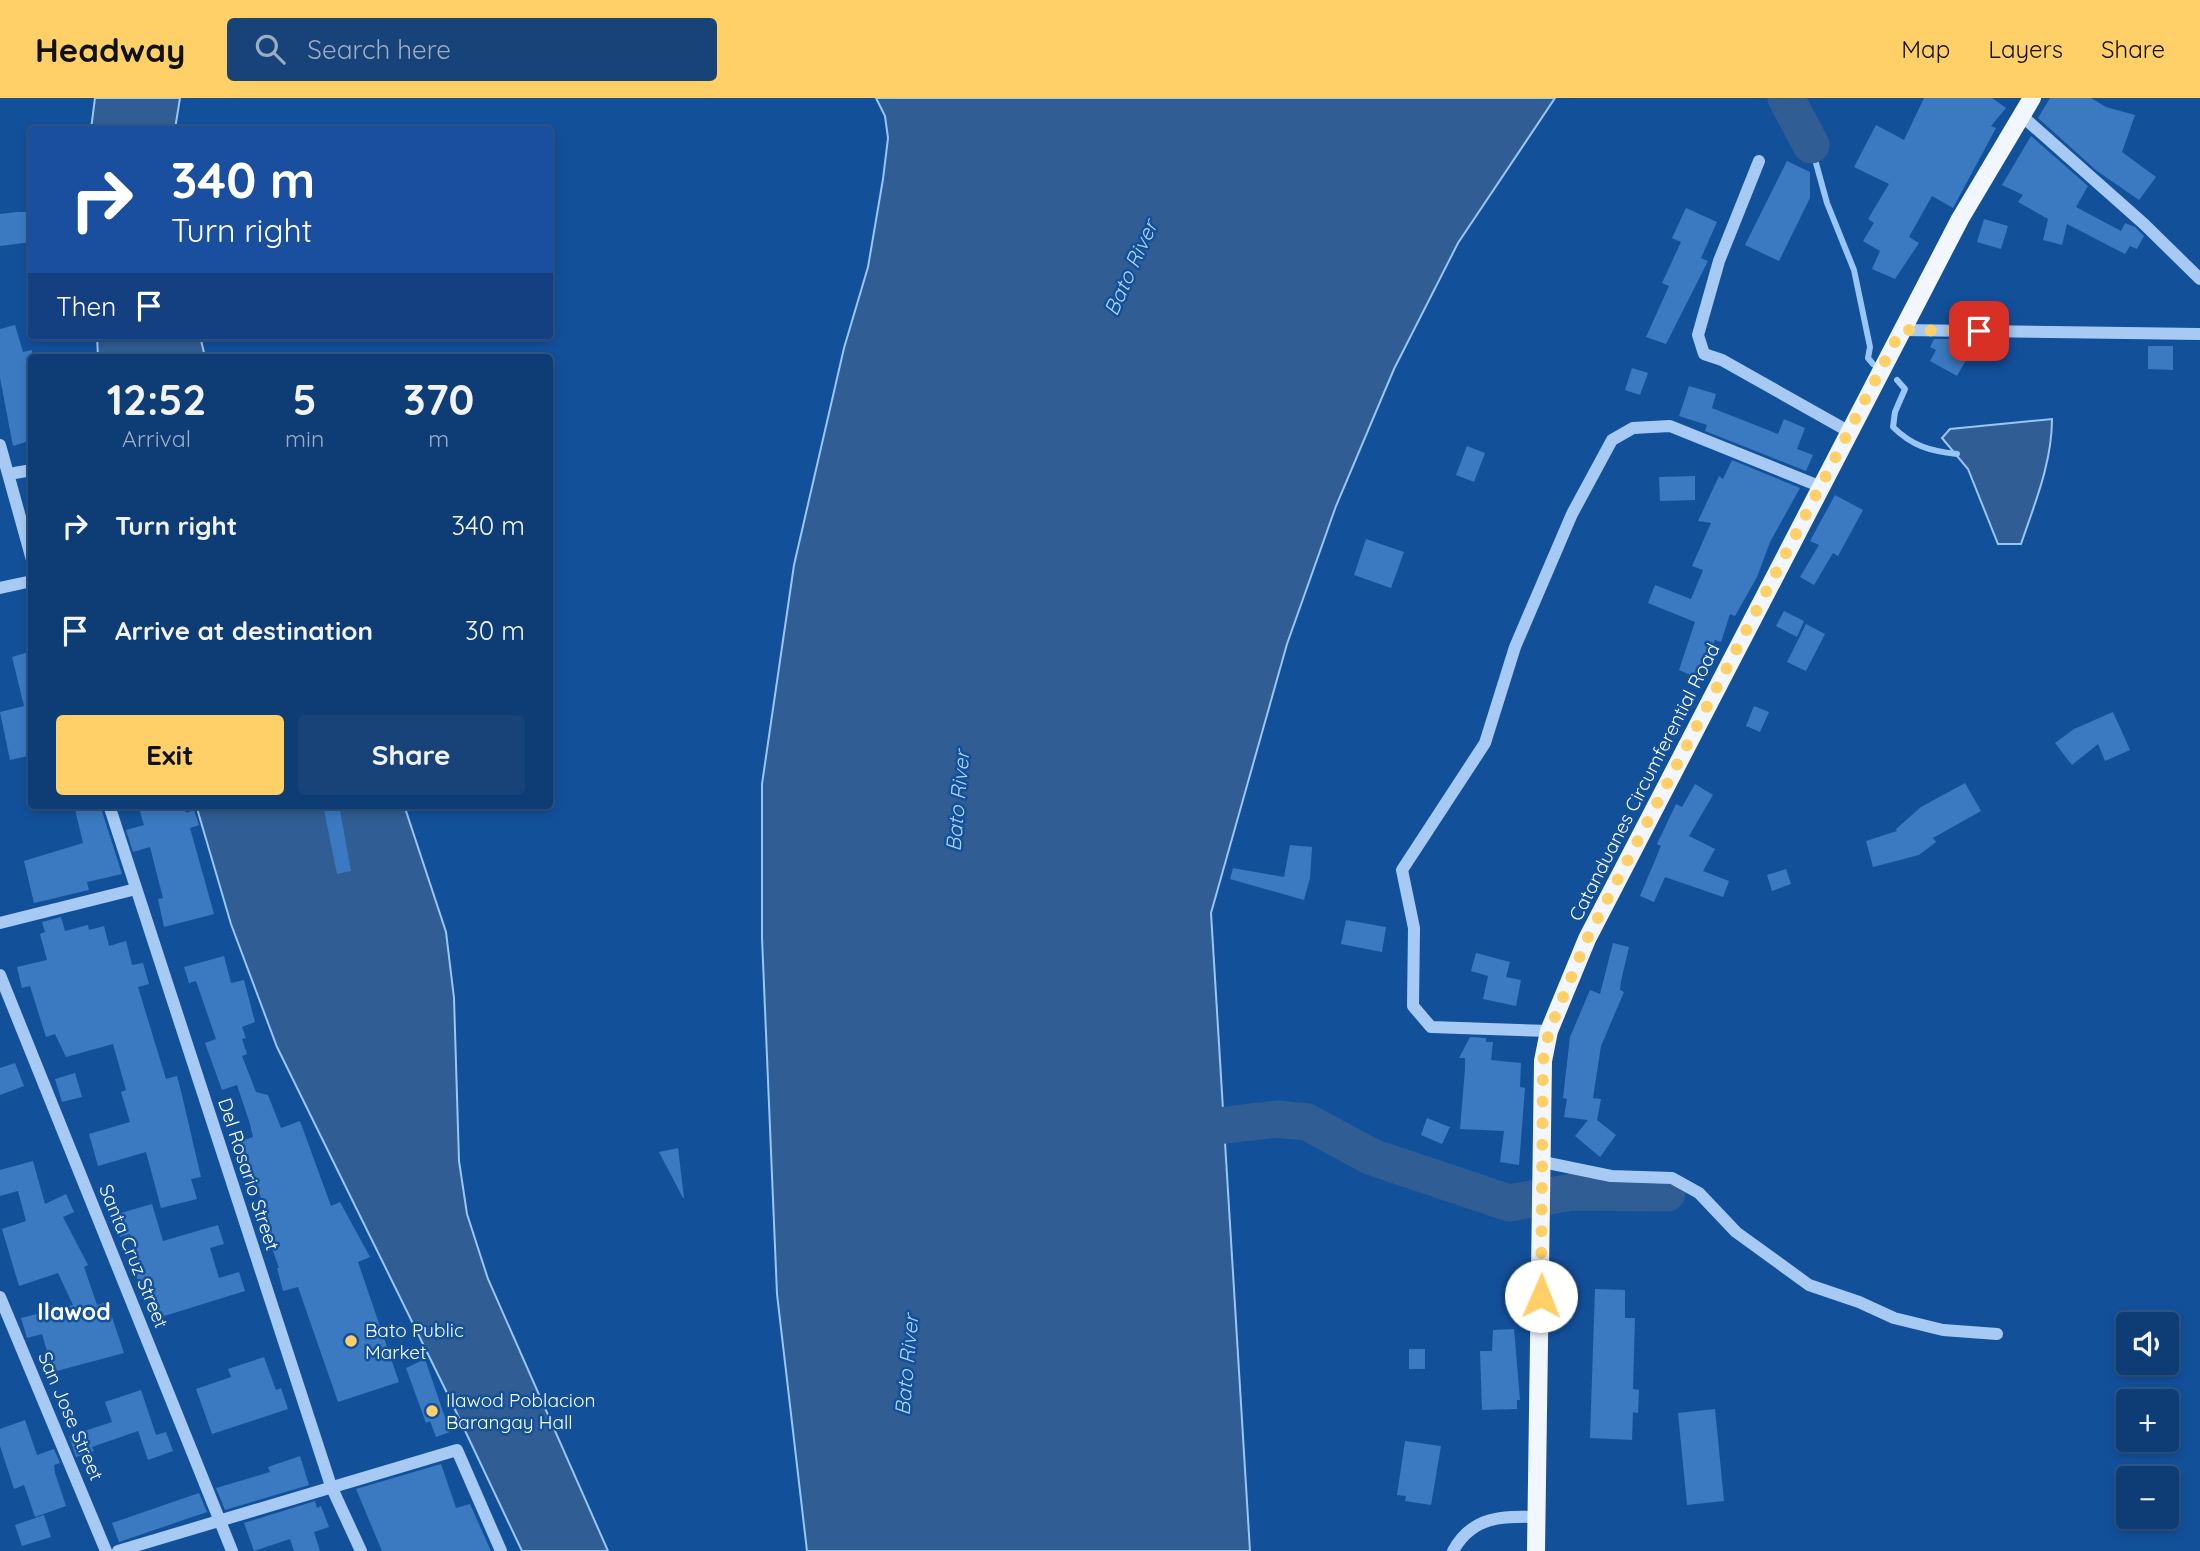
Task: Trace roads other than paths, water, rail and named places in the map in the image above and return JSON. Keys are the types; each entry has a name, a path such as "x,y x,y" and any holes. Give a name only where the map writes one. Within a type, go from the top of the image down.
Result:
{"main road":[{"name":"Catanduanes Circumferential Road","path":"1536,1551 1543,1061 1549,1031 1587,939 1819,486 1960,219 2032,98"}],"street":[{"path":"2022,116 2144,224 2200,279"},
{"path":"1759,161 1719,261 1699,335 1704,354 1722,360 1848,431"},
{"path":"1901,330 2200,334"},
{"path":"1549,1031 1431,1027 1413,1006 1414,928 1402,870 1485,743 1515,648 1572,514 1612,440 1633,428 1670,426 1754,457 1819,486"},
{"path":"0,446 28,545"},
{"path":"9,474 28,471"},
{"path":"0,588 28,582"},
{"name":"Del Rosario Street","path":"110,809 331,1486 361,1551"},
{"path":"0,923 136,889"},
{"name":"Santa Cruz Street","path":"0,975 232,1551"},
{"path":"1543,1162 1611,1176 1672,1178 1699,1193 1736,1232 1809,1285 1859,1301 1894,1318 1943,1330 1997,1334"},
{"name":"San Jose Street","path":"0,1297 106,1551"},
{"path":"118,1551 457,1450 501,1551"},
{"path":"1453,1551 1461,1536 1497,1516 1538,1517"}],"water":[{"path":"95,98 180,98 175,126 91,126"},
{"name":"Bato River","path":"876,98 1555,98 1458,243 1394,369 1336,506 1287,644 1211,913 1250,1551 807,1551 777,1294 762,938 762,784 794,565 844,348 868,267 883,179 888,138 885,116"},
{"path":"97,340 201,340 204,354 98,354"},
{"path":"2052,419 2046,467 2021,544 1998,544 1968,469 1942,438 1950,429"},
{"path":"197,809 405,809 446,932 454,998 459,1161 467,1214 488,1279 608,1551 522,1551 277,1047 231,924"}],"waterway":[{"path":"1786,98 1811,145"},
{"path":"1811,145 1827,203 1854,270 1870,347 1868,358 1873,364"},
{"path":"1897,380 1905,389 1895,412 1893,427 1907,439 1922,446 1957,454"},
{"path":"1175,1131 1277,1119 1307,1122 1372,1157 1509,1203 1572,1192 1667,1193"}],"place":[{"name":"Bato Public Market","path":"351,1341"},
{"name":"Ilawod Poblacion Barangay Hall","path":"432,1411"}],"district":[{"name":"Ilawod","path":"74,1312"}]}
